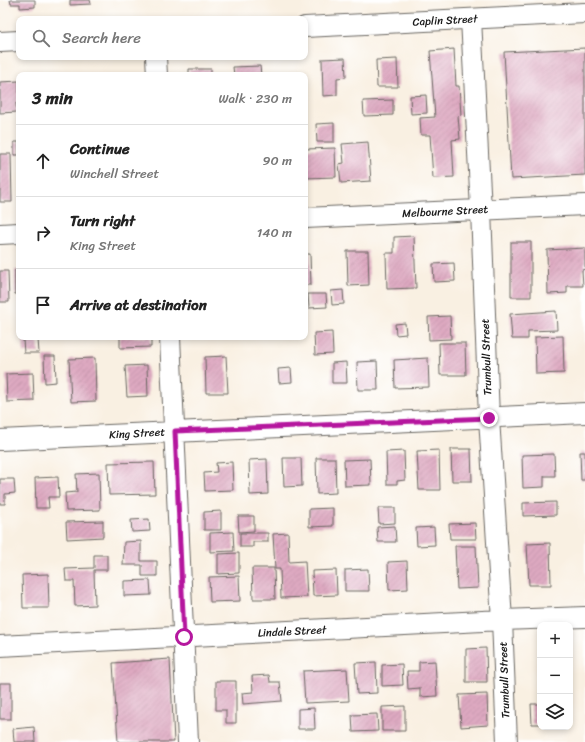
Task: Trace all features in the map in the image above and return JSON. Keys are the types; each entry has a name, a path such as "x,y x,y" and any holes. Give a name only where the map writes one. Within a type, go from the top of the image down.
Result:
{"street":[{"name":"Caplin Street","path":"308,27 585,13"},
{"name":"Trumbull Street","path":"471,19 481,210 489,418 502,620 507,742"},
{"path":"0,42 16,41"},
{"path":"156,60 157,72"},
{"name":"Melbourne Street","path":"308,218 585,204"},
{"path":"0,234 16,233"},
{"path":"170,340 188,742"},
{"name":"King Street","path":"0,440 585,413"},
{"name":"Lindale Street","path":"0,646 585,617"}],"building":[{"path":"10,0 35,0 35,7 20,8 20,4 11,4"},
{"path":"70,0 90,0 91,4 70,5"},
{"path":"585,48 585,175 511,179 504,52"},
{"path":"454,49 456,86 459,86 461,115 458,116 460,139 452,140 454,177 433,178 430,135 421,135 420,118 435,117 430,51"},
{"path":"345,58 346,77 337,78 337,95 323,96 322,59"},
{"path":"397,59 398,87 377,87 376,60"},
{"path":"260,66 261,72 234,72 233,67"},
{"path":"189,69 211,69 211,72 189,72"},
{"path":"16,81 16,112 0,113 0,82"},
{"path":"426,95 427,113 411,114 410,96"},
{"path":"393,100 393,115 364,116 363,101"},
{"path":"334,123 334,142 317,142 316,124"},
{"path":"14,142 16,142 16,155 14,155"},
{"path":"368,142 371,181 341,183 339,164 344,163 342,144"},
{"path":"335,148 336,177 308,178 308,149"},
{"path":"0,154 11,154 12,202 0,202"},
{"path":"414,236 416,288 387,289 386,253 394,253 394,237"},
{"path":"511,242 531,242 531,297 511,297"},
{"path":"585,248 585,269 582,270 583,286 567,286 567,293 548,294 547,250"},
{"path":"347,251 368,251 369,285 348,286"},
{"path":"308,254 310,254 311,285 308,285"},
{"path":"454,263 455,281 434,282 433,264"},
{"path":"15,270 16,270 16,294"},
{"path":"0,271 8,271 9,302 0,302"},
{"path":"343,290 344,304 332,305 331,291"},
{"path":"308,294 326,294 327,307 309,308"},
{"path":"556,311 557,330 528,331 528,339 512,339 510,314"},
{"path":"450,316 451,339 429,340 428,317"},
{"path":"405,323 406,334 396,335 395,324"},
{"path":"332,332 333,354 315,355 314,333"},
{"path":"563,336 564,373 536,374 535,337"},
{"path":"23,340 38,340 39,353 24,353"},
{"path":"120,340 151,340 151,347 120,348"},
{"path":"439,343 465,343 466,375 440,375"},
{"path":"44,356 55,356 56,382 45,383"},
{"path":"226,356 228,393 206,393 205,357"},
{"path":"95,358 96,401 71,402 69,359"},
{"path":"428,358 429,387 395,388 394,360"},
{"path":"377,361 378,390 358,390 357,362"},
{"path":"346,362 347,383 332,383 332,363"},
{"path":"147,365 148,396 127,397 125,366"},
{"path":"291,368 292,382 279,383 278,369"},
{"path":"33,373 34,401 7,402 6,374"},
{"path":"451,449 471,449 472,481 452,481"},
{"path":"439,450 440,490 419,490 417,451"},
{"path":"404,451 405,480 397,481 397,484 387,484 386,452"},
{"path":"580,452 585,452 585,480 581,480"},
{"path":"554,454 555,476 544,476 544,487 523,488 522,455"},
{"path":"283,458 301,458 302,486 284,487"},
{"path":"316,458 335,458 336,493 317,494"},
{"path":"267,459 268,494 250,495 249,460"},
{"path":"370,459 371,485 345,486 344,460"},
{"path":"154,462 155,494 109,495 108,463"},
{"path":"232,462 233,490 205,491 204,473 217,472 216,463"},
{"path":"99,473 100,510 66,511 65,493 77,492 76,474"},
{"path":"58,477 59,497 48,497 49,508 36,508 35,478"},
{"path":"0,479 14,479 15,493 5,494 5,504 0,504"},
{"path":"556,502 556,515 523,516 523,503"},
{"path":"333,508 333,526 309,527 309,509"},
{"path":"378,508 395,508 395,523 379,524"},
{"path":"221,511 221,530 204,530 204,512"},
{"path":"238,516 254,516 254,531 239,532"},
{"path":"149,519 150,531 132,532 131,520"},
{"path":"103,521 103,537 67,539 66,522"},
{"path":"475,523 476,539 450,539 449,524"},
{"path":"395,526 396,542 378,542 377,527"},
{"path":"434,527 435,545 417,546 416,528"},
{"path":"233,532 234,551 210,552 210,533"},
{"path":"240,533 268,533 268,542 253,542 253,547 240,547"},
{"path":"288,533 289,562 305,561 307,597 281,598 280,569 275,569 273,534"},
{"path":"141,541 141,561 157,561 157,576 142,576 142,565 123,565 124,542"},
{"path":"550,543 551,585 529,585 527,544"},
{"path":"455,546 476,546 478,588 457,589"},
{"path":"239,553 239,573 218,574 218,554"},
{"path":"94,555 107,555 107,570 94,570 95,605 75,606 74,581 66,581 65,569 94,568"},
{"path":"407,561 408,589 389,590 388,562"},
{"path":"252,568 274,568 275,599 253,599"},
{"path":"368,569 369,591 345,591 345,570"},
{"path":"336,570 337,595 313,596 312,571"},
{"path":"48,574 49,608 23,608 22,575"},
{"path":"239,576 240,601 210,602 209,577"},
{"path":"150,580 151,595 124,596 124,581"},
{"path":"486,648 487,682 466,682 466,649"},
{"path":"170,659 174,742 118,742 113,663"},
{"path":"435,661 437,696 420,697 420,688 408,689 407,671 419,671 419,662"},
{"path":"376,662 377,693 357,694 355,663"},
{"path":"402,664 403,685 382,686 382,665"},
{"path":"347,669 349,701 305,703 303,671"},
{"path":"269,675 270,682 280,682 282,701 243,704 242,693 253,692 252,676"},
{"path":"216,681 236,681 236,723 226,723 226,710 216,710"},
{"path":"0,683 11,683 11,719 0,719"},
{"path":"487,694 488,725 461,727 459,695"},
{"path":"531,704 537,704 537,724 532,724"},
{"path":"405,706 405,731 382,731 382,707"},
{"path":"314,708 315,729 298,729 298,709"},
{"path":"377,714 378,731 353,732 352,715"},
{"path":"34,727 35,742 14,742 13,729"}],"route":[{"path":"184,637 175,431 489,418"}]}
